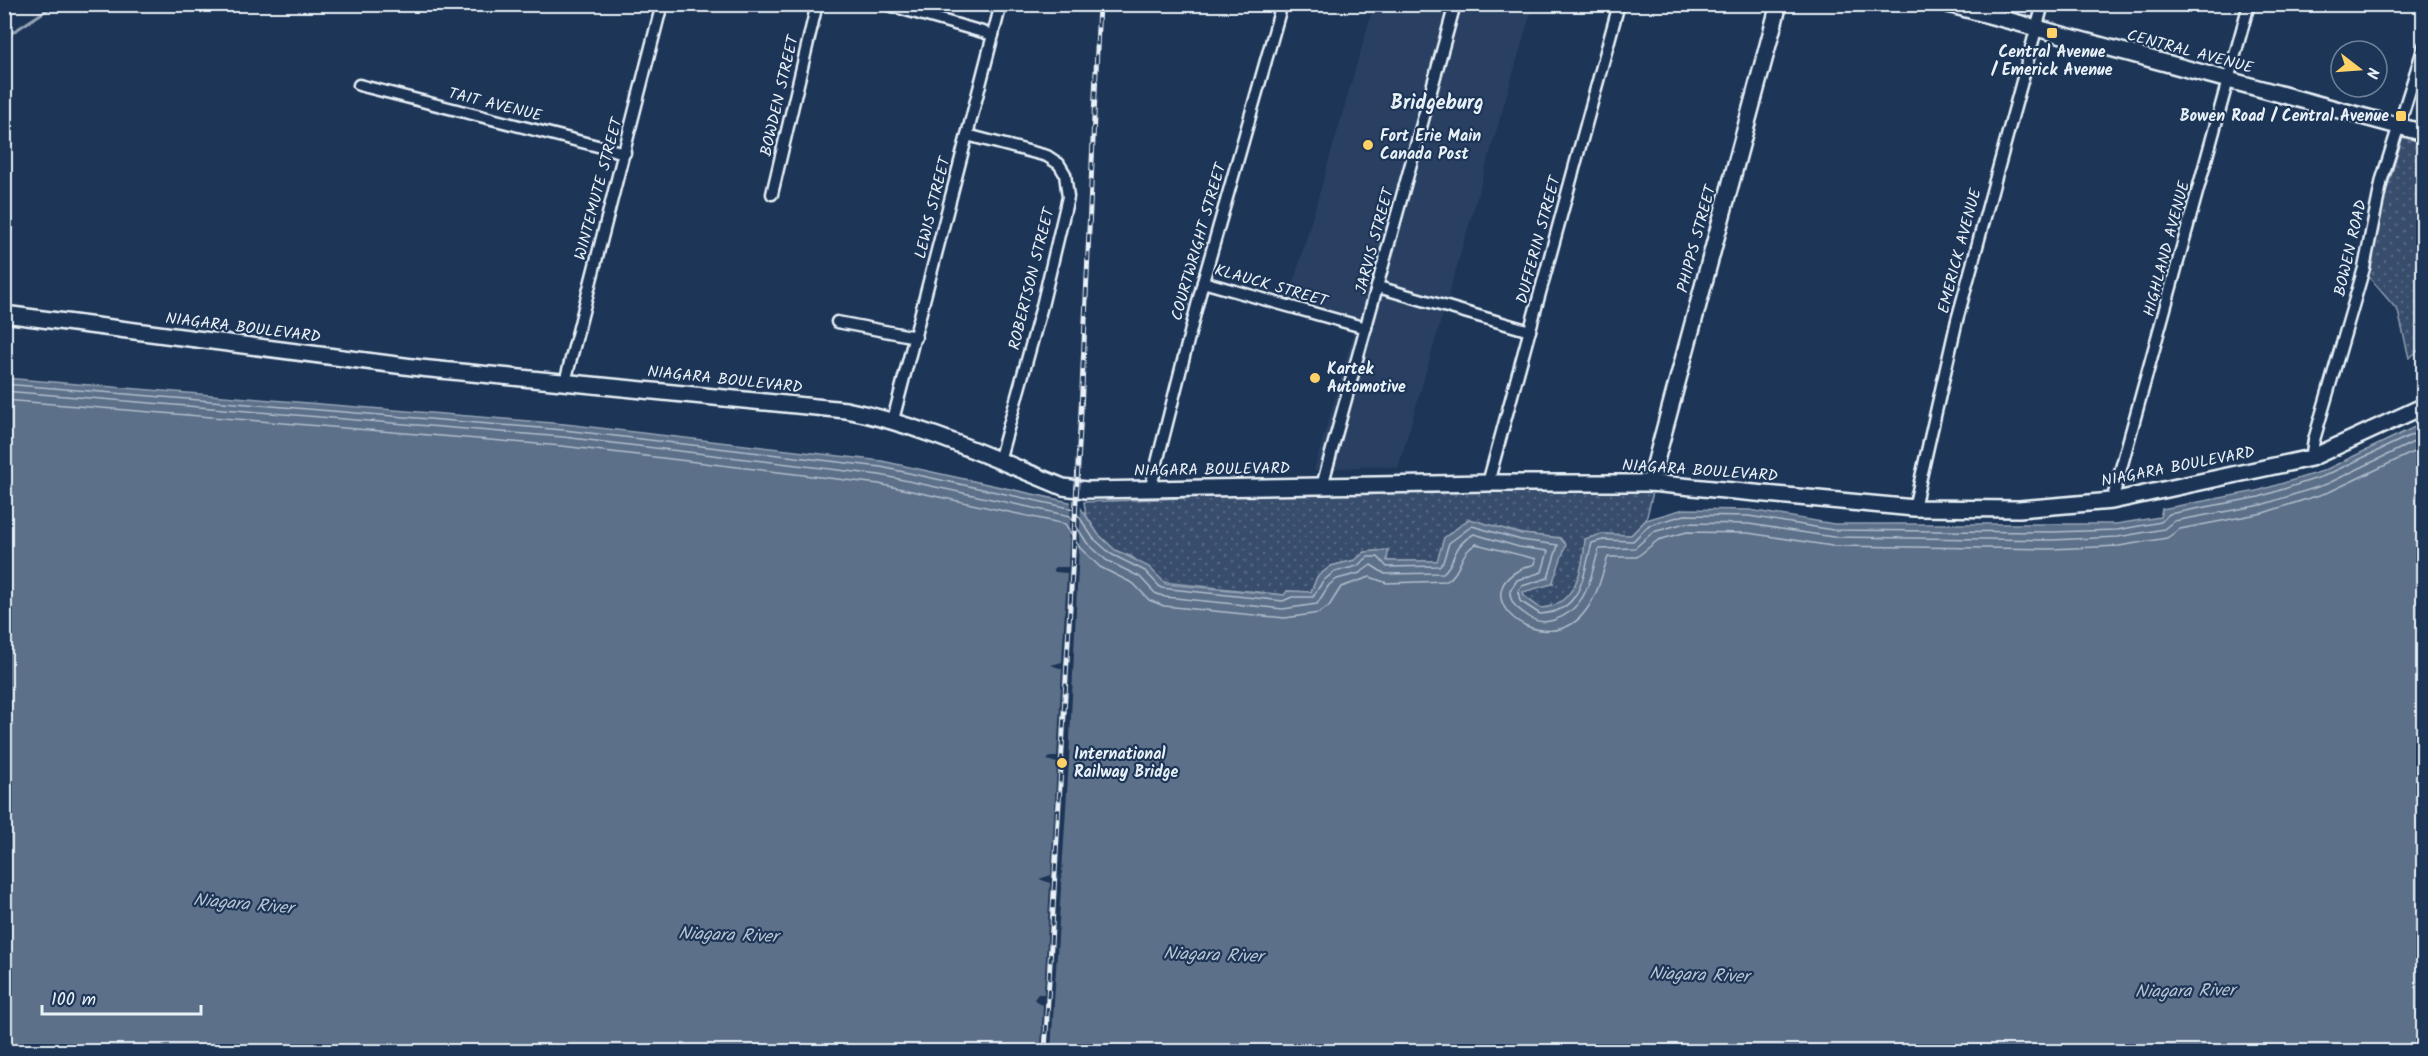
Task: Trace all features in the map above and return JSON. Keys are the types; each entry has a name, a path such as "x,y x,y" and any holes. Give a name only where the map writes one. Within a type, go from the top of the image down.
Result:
{"main road":[{"name":"PHIPPS STREET","path":"1650,483 1779,4"},
{"name":"CENTRAL AVENUE","path":"1948,4 2424,134"},
{"name":"NIAGARA BOULEVARD","path":"4,314 349,360 846,410 893,420 1064,488 1086,490 1488,483 1650,483 1914,508 2019,509 2112,501 2311,458 2424,406"}],"street":[{"name":"WINTEMUTE STREET","path":"565,382 565,372 625,153 662,4"},
{"name":"BOWDEN STREET","path":"772,194 817,4"},
{"path":"885,4 993,35"},
{"name":"LEWIS STREET","path":"893,420 1001,4"},
{"name":"COURTWRIGHT STREET","path":"1150,489 1203,282 1282,4"},
{"name":"JARVIS STREET","path":"1322,486 1455,4"},
{"name":"DUFFERIN STREET","path":"1488,483 1619,4"},
{"name":"EMERICK AVENUE","path":"1914,508 1957,320 2043,4"},
{"name":"HIGHLAND AVENUE","path":"2112,501 2249,4"},
{"name":"BOWEN ROAD","path":"2311,458 2314,440 2364,268 2382,179 2424,46"},
{"name":"TAIT AVENUE","path":"359,85 625,153"},
{"name":"ROBERTSON STREET","path":"968,135 1047,156 1059,164 1065,174 1068,197 1042,306 999,461"},
{"name":"KLAUCK STREET","path":"1203,282 1366,328"},
{"path":"1378,287 1530,331"},
{"path":"837,322 916,337"}],"shaded area":[{"path":"1374,5 1533,5 1398,468 1374,466 1314,470 1354,332 1285,312"},
{"path":"2404,132 2423,139 2423,347 2409,358 2398,311 2363,270"},
{"path":"1654,488 1646,520 1631,535 1602,534 1585,539 1580,573 1575,584 1562,601 1540,608 1524,596 1523,591 1553,584 1560,538 1522,534 1469,519 1444,538 1438,561 1387,561 1388,550 1365,552 1355,560 1331,566 1317,577 1311,592 1288,591 1285,595 1163,582 1132,557 1115,550 1098,534 1086,515 1084,502 1280,494"}],"water":[{"name":"Niagara River","path":"4,378 565,424 882,461 1078,504 1098,534 1115,550 1149,567 1166,584 1284,595 1287,591 1311,592 1317,577 1331,566 1355,560 1365,552 1388,550 1387,561 1437,561 1444,538 1469,519 1522,534 1560,538 1566,545 1552,584 1523,592 1524,596 1540,608 1562,601 1575,584 1580,573 1585,539 1602,534 1631,535 1646,520 1684,509 1750,510 1834,524 2116,524 2160,517 2162,509 2257,491 2323,471 2423,423 2423,1051 5,1051"}],"pier":[{"name":"International Railway Bridge","path":"1071,500 1081,503 1069,760 1051,1051 1041,1051 1043,1005 1034,999 1038,994 1044,994 1050,883 1039,879 1051,875 1057,763 1047,760 1050,757 1057,757 1062,669 1051,665 1062,662 1067,573 1055,572 1053,569 1068,567"}],"waterway":[{"path":"4,38 56,4"}],"railway":[{"path":"1045,1052 1081,411 1099,4"}],"place":[{"name":"Central Avenue / Emerick Avenue","path":"2052,33"},
{"name":"Bowen Road / Central Avenue","path":"2401,116"},
{"name":"Fort Erie Main Canada Post","path":"1368,145"},
{"name":"Kartek Automotive","path":"1315,378"},
{"name":"International Railway Bridge","path":"1062,763"}],"district":[{"name":"Bridgeburg","path":"1437,104"}]}
